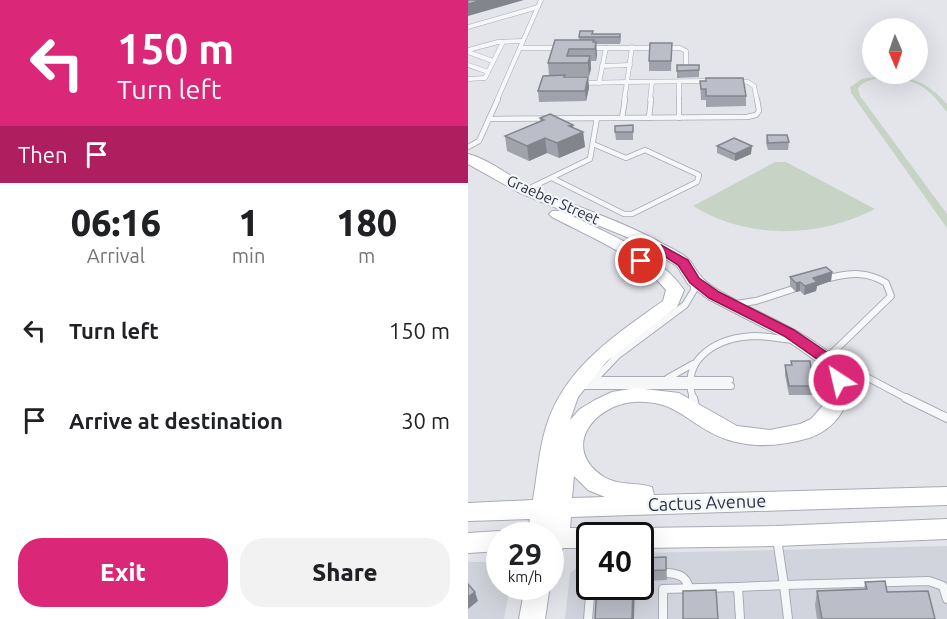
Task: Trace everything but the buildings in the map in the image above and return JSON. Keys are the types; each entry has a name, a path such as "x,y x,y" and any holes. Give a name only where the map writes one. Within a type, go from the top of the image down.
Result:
{"street":[{"name":"Graeber Street","path":"468,158 525,190 640,237 683,263 694,280 714,295 789,333 796,340"},
{"name":"Graeber Street","path":"468,166 647,265 667,279 675,290 671,303 615,344 584,382"},
{"path":"551,508 575,428 587,414 619,397 672,398 716,426 750,437 770,438 805,431 831,412 836,402 839,380 826,359 796,340"},
{"path":"550,522 556,428 560,414 584,382"},
{"path":"628,396 662,383"},
{"path":"571,443 578,467 586,476 609,490 622,494 663,492 735,501"},
{"name":"Cactus Avenue","path":"468,512 735,501 947,496"},
{"name":"Cactus Avenue","path":"654,538 776,536 947,529"},
{"path":"468,543 486,542"},
{"path":"532,619 535,600"}],"lane":[{"path":"468,147 479,141 541,0"},
{"path":"468,27 538,7"},
{"path":"468,51 503,42 523,41"},
{"path":"468,79 482,79 503,42"},
{"path":"622,118 632,47"},
{"path":"520,48 563,48"},
{"path":"585,48 680,48 686,51 686,69"},
{"path":"599,82 606,48"},
{"path":"468,51 493,61"},
{"path":"468,65 488,72"},
{"path":"602,66 630,65"},
{"path":"576,83 709,81"},
{"path":"489,119 679,118 756,115 759,111 754,86 748,82 729,81"},
{"path":"649,118 652,82"},
{"path":"679,82 679,118"},
{"path":"525,190 586,163 590,159 597,118"},
{"path":"552,177 624,214 632,214 698,182 699,175 645,150 626,158 593,144"},
{"path":"647,265 666,252"},
{"path":"829,278 850,273 870,275 886,283 891,296 826,359 852,368 926,410 947,418"},
{"path":"584,382 685,305 694,290 694,280"},
{"path":"732,304 756,301 793,289"},
{"path":"584,382 662,383 693,364 705,352 728,340 754,336 796,340"},
{"path":"693,364 691,398 698,413"},
{"path":"584,382 731,383"},
{"path":"776,536 788,619"},
{"path":"667,573 679,574 687,580 689,588"},
{"path":"663,619 663,589 929,581 943,586 947,599"},
{"path":"738,587 740,619"},
{"path":"588,619 590,600"}],"shaded area":[{"path":"947,546 947,619 565,619 570,573 576,568 576,600 654,600 654,553"},
{"path":"468,562 486,562 486,600 508,600 504,619 468,619"}],"green space":[{"path":"862,79 863,84 858,88 860,96 947,214 947,228 851,93 850,87"},
{"path":"917,84 922,84 933,90 947,104 947,112 933,96"},
{"path":"775,162 786,162 875,209 831,226 784,231 760,230 737,225 693,206"}],"route":[{"path":"641,261 661,249 683,263 690,270 694,280 714,295 789,333 796,340 812,348 826,359 839,380"}]}
